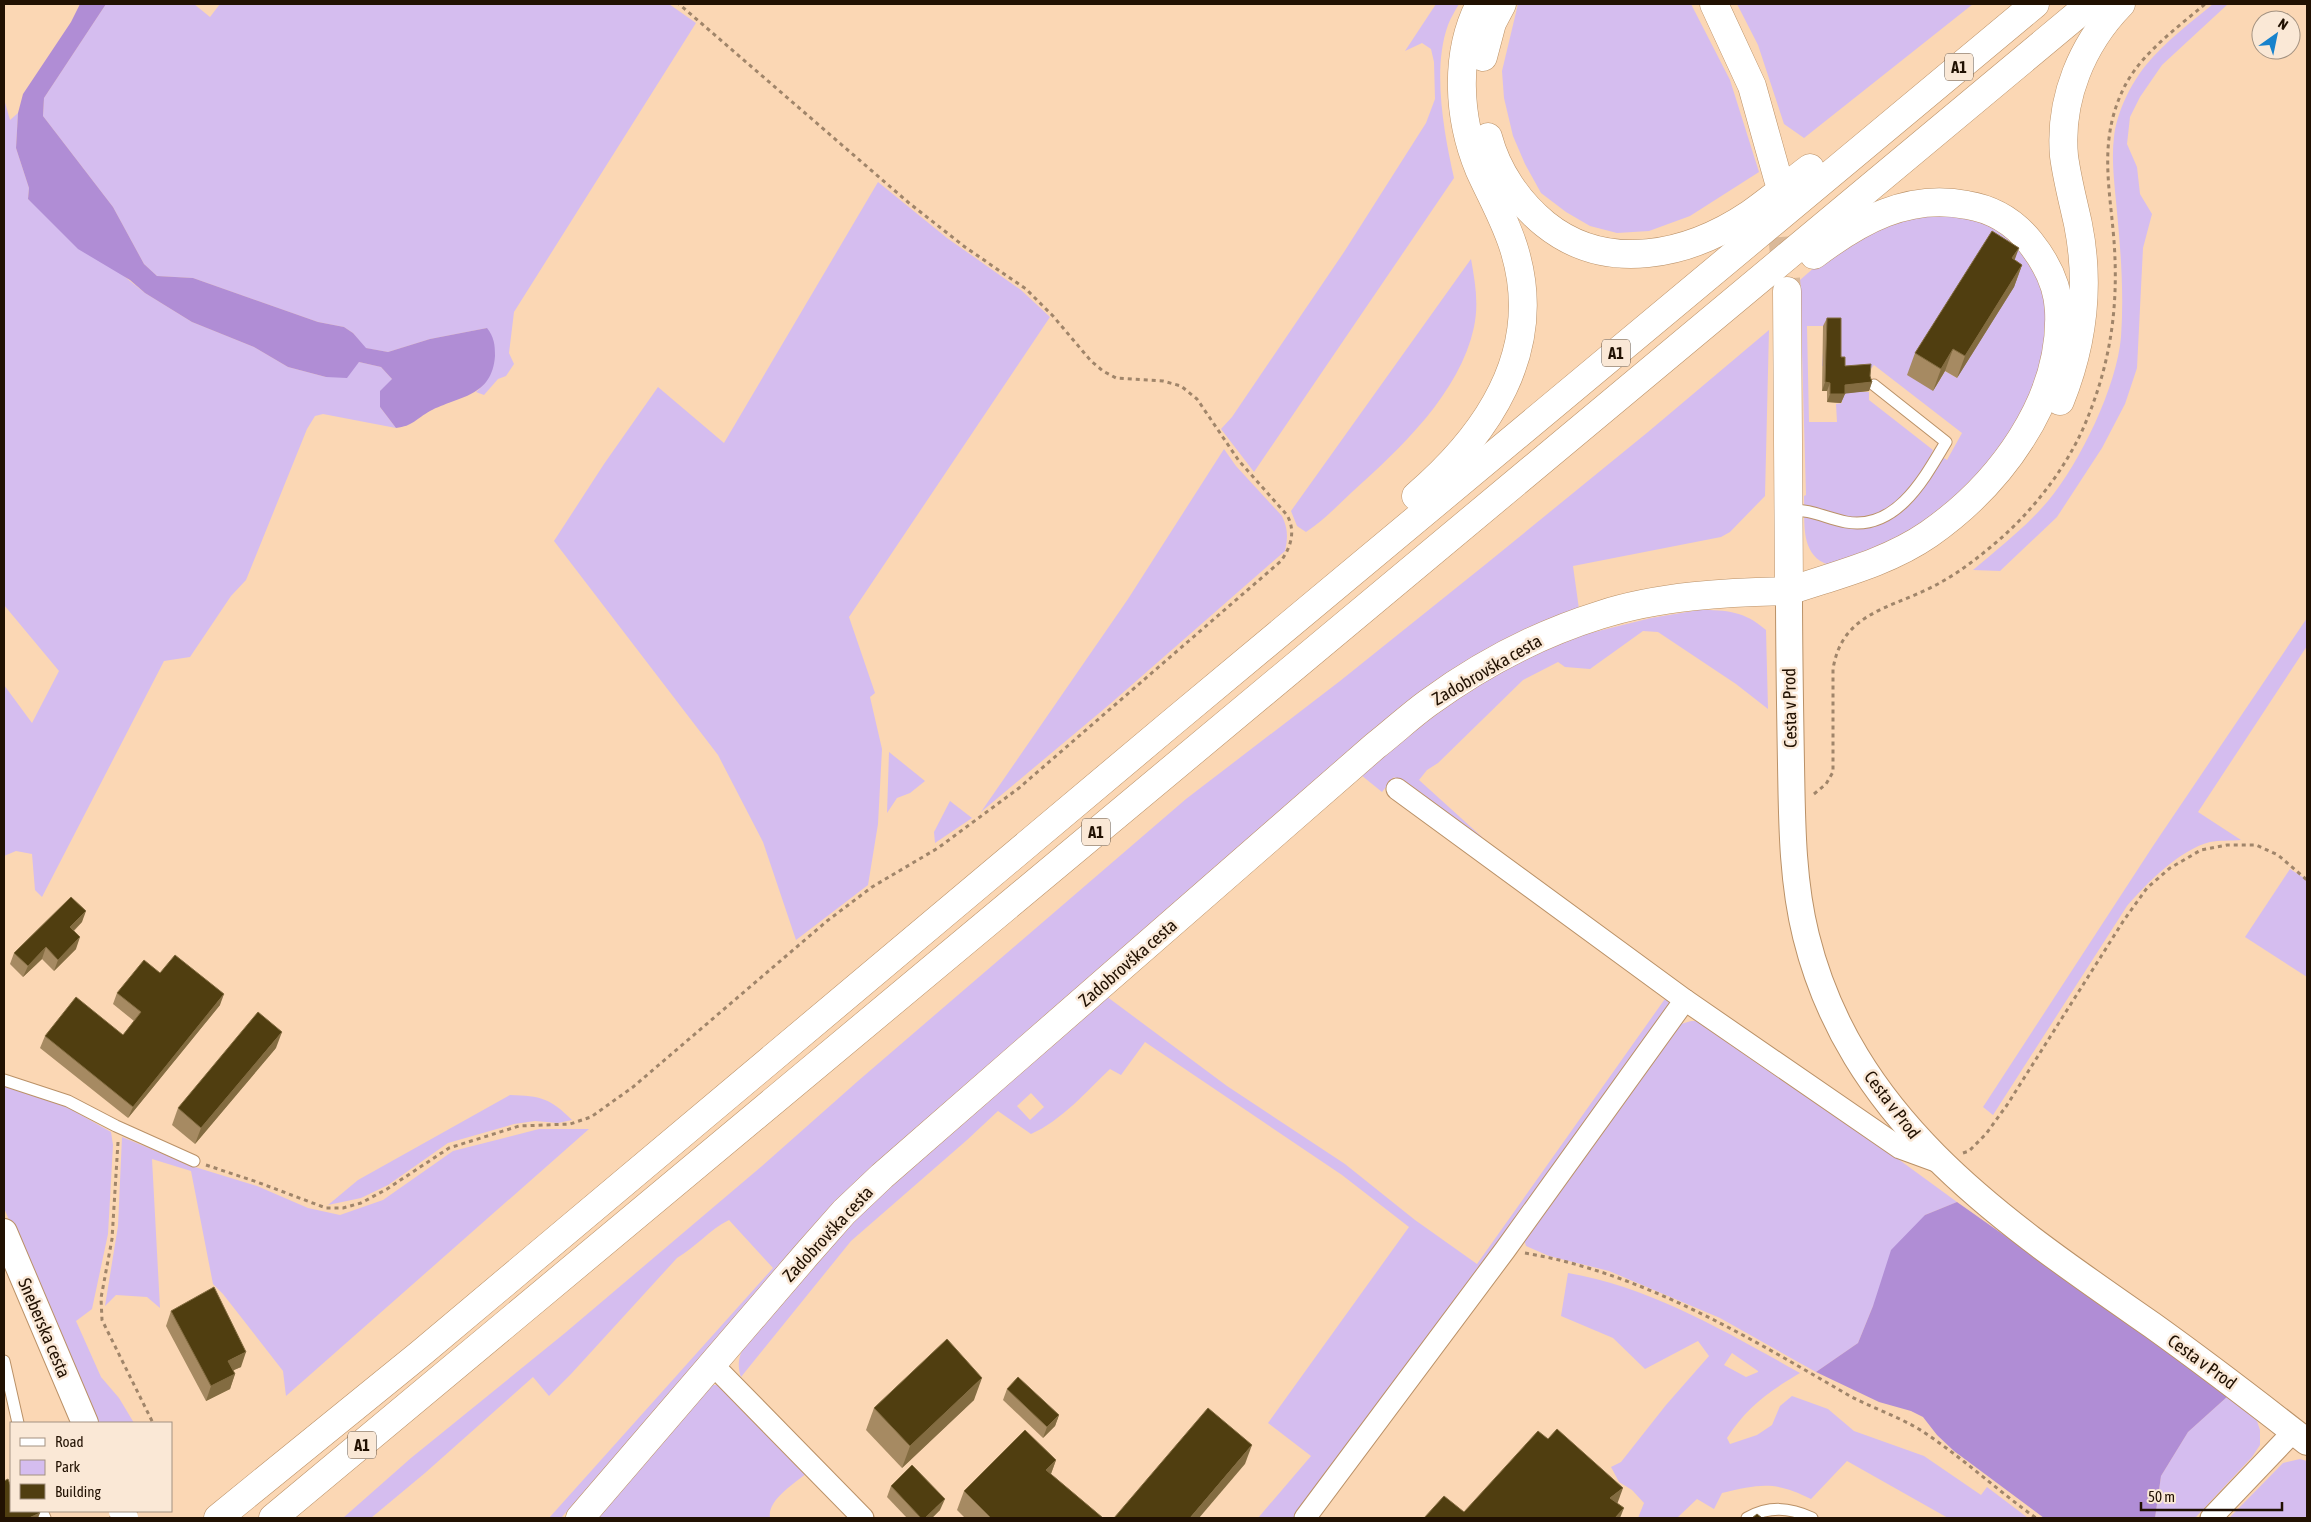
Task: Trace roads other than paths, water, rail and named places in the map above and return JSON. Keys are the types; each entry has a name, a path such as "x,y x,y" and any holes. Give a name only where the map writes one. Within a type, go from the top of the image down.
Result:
{"main road":[{"path":"1348,576 1385,523 1455,460 1481,428 1503,391 1521,334 1523,294 1515,251 1470,143 1462,100 1465,51 1480,4"},
{"path":"1502,4 1487,40 1481,74 1481,100 1488,140 1508,183 1522,202 1553,230 1589,248 1609,254 1646,255 1709,237 1749,214 1830,152 1852,139 1883,130"},
{"path":"1714,4 1752,86 1778,178"},
{"name":"A1","path":"218,1518 420,1354 1348,576 2035,4"},
{"name":"A1","path":"273,1518 2090,4"},
{"name":"Zadobrovška cesta","path":"580,1518 838,1219 882,1176 1375,746 1427,704 1503,656 1602,614 1710,594 1839,590 1871,584 1926,558 1959,534 1989,508 2023,469 2037,447 2057,407 2076,350 2084,299 2084,262 2064,156 2062,138 2066,106 2075,75 2091,43 2121,4"},
{"path":"1741,294 1789,275 1836,238 1871,218 1908,204 1941,201 1976,206 1994,213 2012,224 2026,237 2044,261 2052,277 2056,292 2059,326 2049,378 2030,422 2003,466 1987,484 1950,518 1913,544 1869,564 1789,591 1790,510 1787,291"}],"street":[{"name":"Cesta v Prod","path":"1789,591 1791,790 1794,863 1806,935 1821,983 1844,1035 1892,1109 1941,1163 1975,1195 2025,1236 2217,1371 2300,1437"},
{"path":"1397,789 1685,1000 1900,1148 1941,1163"},
{"path":"1305,1518 1505,1250 1685,1000"},
{"name":"Sneberska cesta","path":"4,1232 85,1422"},
{"path":"712,1364 863,1518"},
{"path":"2210,1518 2300,1437"}],"lane":[{"path":"1790,510 1804,510 1846,522 1873,522 1891,513 1902,504 1928,472 1946,442 1874,385"},
{"path":"4,1080 68,1101 116,1126 194,1161"},
{"path":"4,1361 18,1422"},
{"path":"1747,1518 1763,1509 1780,1509 1812,1518"}],"tunnel":[{"path":"1779,195 1787,291"}]}
